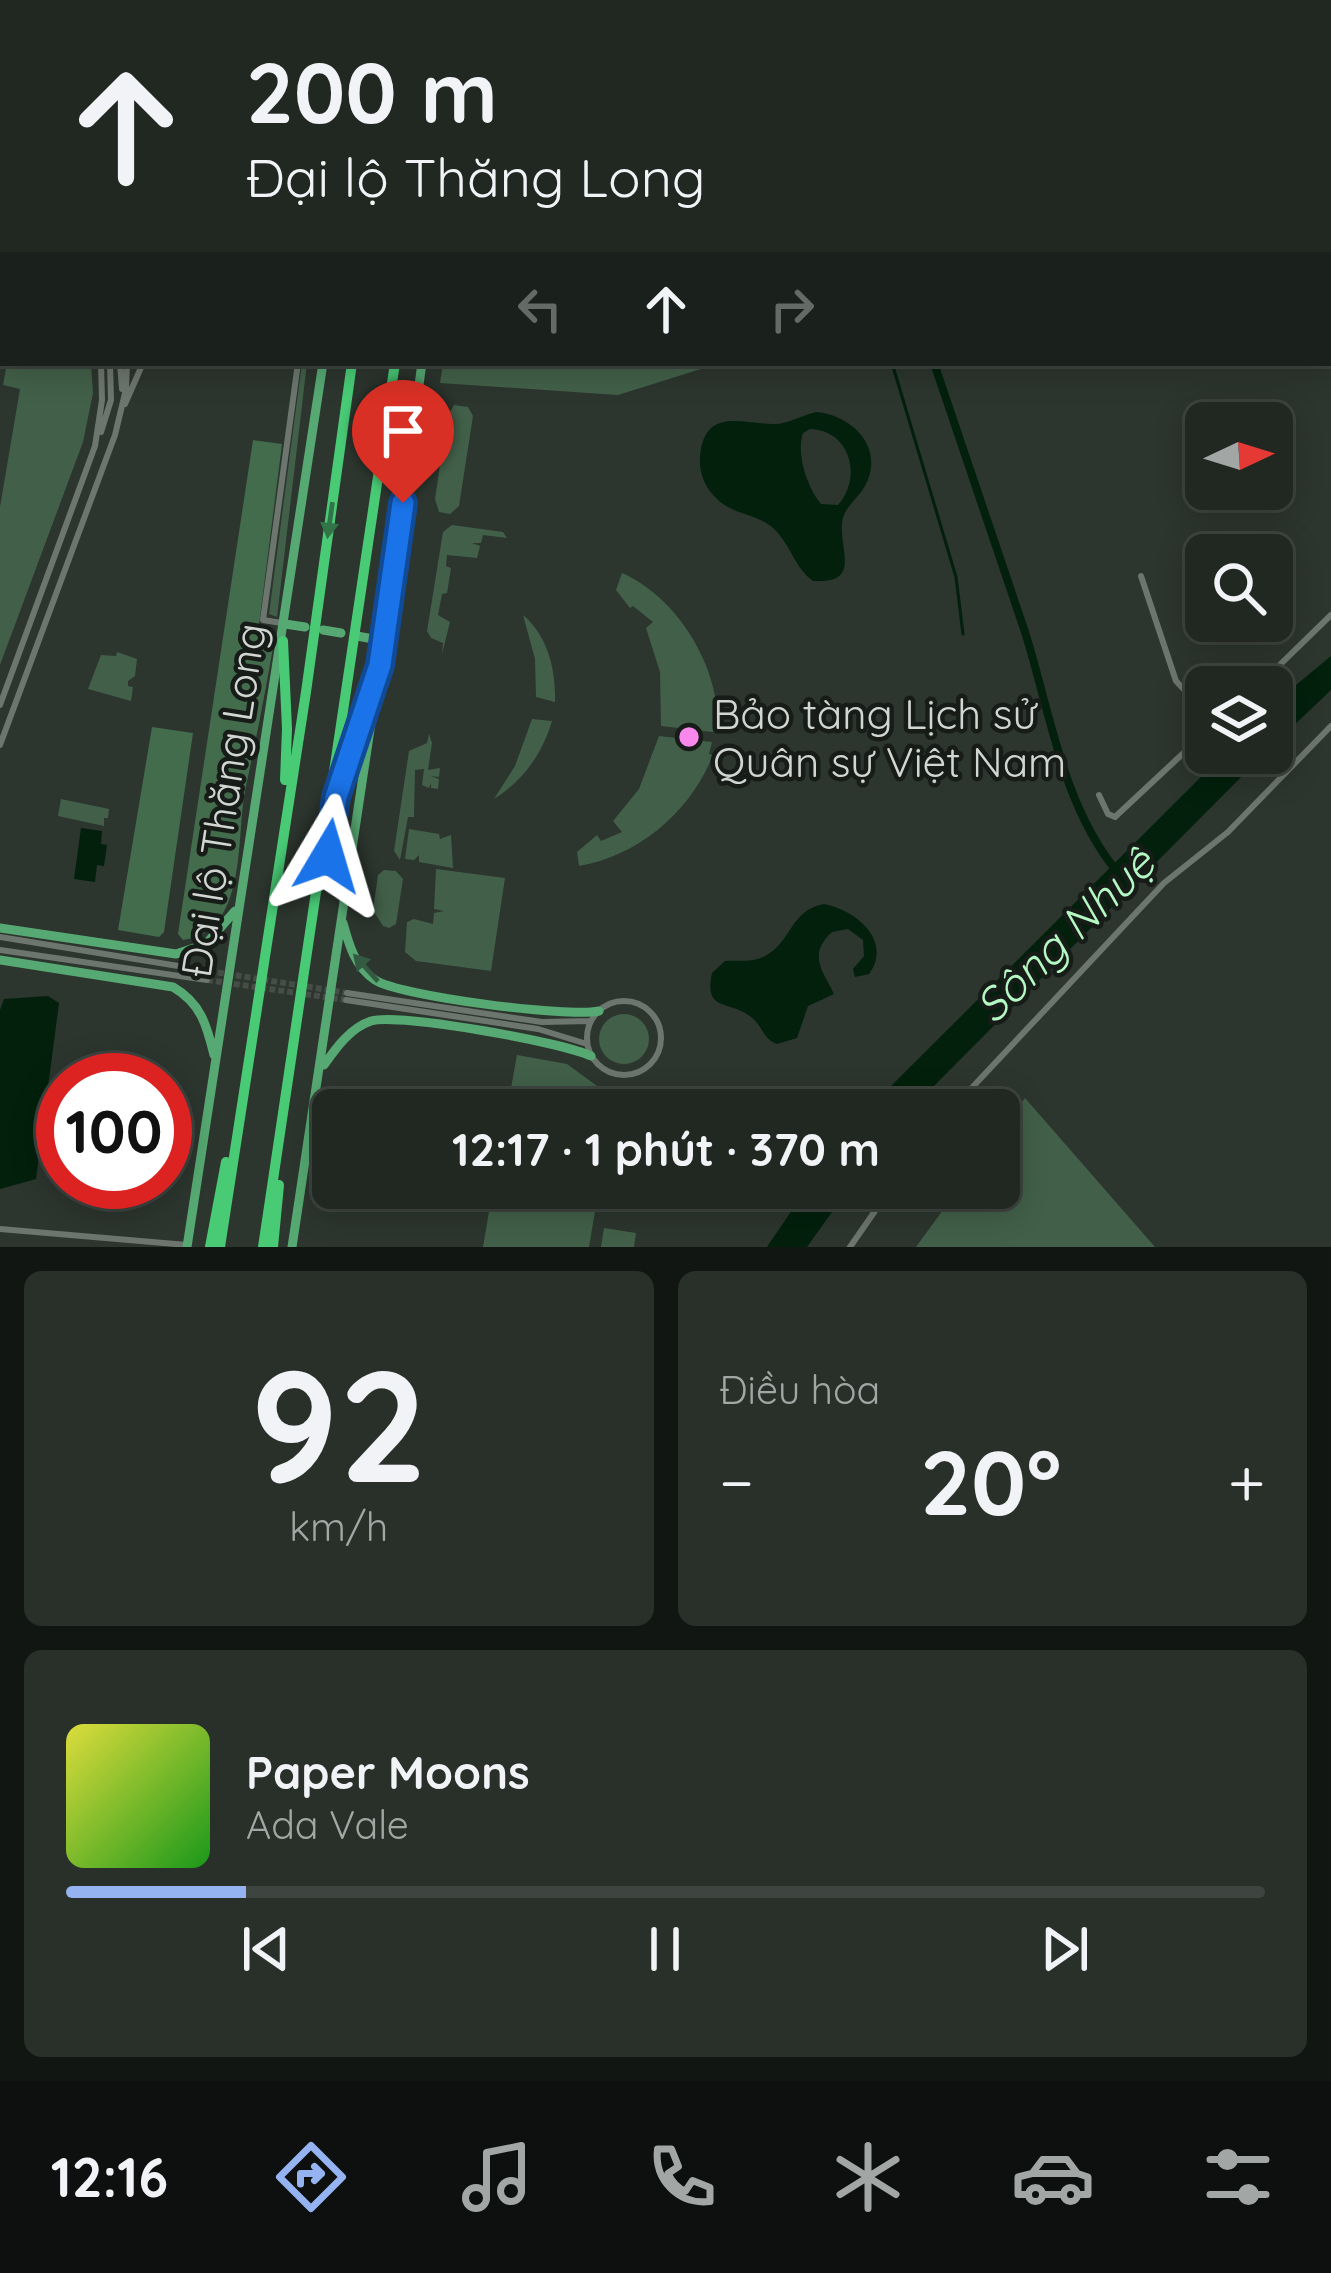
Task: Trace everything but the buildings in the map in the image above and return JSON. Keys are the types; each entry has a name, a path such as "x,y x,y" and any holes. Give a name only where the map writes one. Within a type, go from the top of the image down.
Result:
{"highway":[{"path":"220,1247 352,366"},
{"path":"263,1247 395,366"},
{"path":"267,944 267,902 287,761 283,641"},
{"path":"315,906 336,797 380,665"},
{"path":"210,1247 256,1012"},
{"path":"273,1247 294,1041"}],"main road":[{"path":"313,366 318,392"},
{"name":"Đại lộ Thăng Long","path":"187,1246 322,366"},
{"path":"292,1247 422,366"},
{"path":"285,624 305,627"},
{"path":"322,630 341,633"},
{"path":"357,636 384,640"},
{"path":"1,930 176,954 206,944 238,907"},
{"path":"341,916 358,963 387,986 595,1016"},
{"path":"0,960 173,987 200,1011 215,1059"},
{"path":"321,1069 350,1034 383,1019 589,1050"}],"street":[{"path":"95,446 101,366"},
{"path":"0,705 109,408 110,366"},
{"path":"122,399 123,366"},
{"path":"121,412 123,366"},
{"path":"0,745 142,366"},
{"path":"285,624 263,620 298,366"},
{"path":"1141,576 1176,681 1185,691"},
{"path":"1279,666 1331,615"},
{"path":"971,1089 1164,883 1228,832 1331,727"},
{"path":"1099,794 1108,814 1115,817 1185,752"},
{"path":"0,950 208,976 1,930"},
{"path":"346,996 542,1022 595,1016 621,1001 644,1007 659,1026 659,1050 644,1069 633,1074 609,1072 589,1050 538,1029 346,996"},
{"path":"589,1050 595,1016"},
{"path":"850,1247 876,1209"},
{"path":"0,1229 187,1246"}],"shaded area":[{"path":"6,366 91,366 93,393 83,442 0,665 0,507 20,389 3,385"},
{"path":"302,366 307,366 277,617 269,614"},
{"path":"443,366 710,366 618,395 440,383"},
{"path":"454,405 468,407 473,416 459,506 450,514 439,512 435,499 447,417"},
{"path":"253,440 282,444 259,625 262,635 275,636 229,901 219,920 204,933 183,940 178,934"},
{"path":"452,525 503,532 507,538 483,535 481,543 472,543 480,546 477,558 447,555 446,566 451,568 438,615 450,622 442,654 443,643 427,631 443,532"},
{"path":"622,573 660,598 690,633 716,698 718,720 714,720 713,732 661,726 660,672 646,628 653,622 630,608 616,590"},
{"path":"523,615 549,654 555,702 536,697 535,659"},
{"path":"117,652 137,659 135,676 128,681 133,687 131,701 88,689 101,655 116,656"},
{"path":"532,719 552,721 543,744 523,775 494,799 515,766"},
{"path":"152,727 193,733 164,932 159,937 118,930"},
{"path":"429,734 428,770 440,768 439,777 431,776 439,779 438,789 431,788 431,783 429,788 422,785 424,769 415,770 414,817 408,817 400,860 394,851 409,751 427,743"},
{"path":"659,736 712,742 709,754 713,755 691,795 642,841 579,866 577,852 597,835 601,841 622,832 613,821 639,789"},
{"path":"61,799 109,809 104,826 58,816"},
{"path":"409,829 439,834 440,839 451,835 453,868 419,862 419,855 405,859"},
{"path":"436,869 505,878 491,971 416,961 405,952 407,922 433,924 434,913 444,911 434,909"},
{"path":"396,871 403,879 396,924 389,928 373,910 378,875"},
{"path":"624,1014 641,1022 649,1039 641,1056 624,1064 607,1056 599,1039 607,1022"},
{"path":"517,1055 567,1064 608,1089 511,1089"},
{"path":"1025,1098 1155,1247 916,1247 944,1209 1020,1209 1020,1105"},
{"path":"489,1209 595,1209 589,1247 483,1247"},
{"path":"604,1228 636,1233 634,1247 601,1247"}],"water":[{"path":"817,412 854,427 871,459 865,486 843,518 843,570 829,580 813,581 774,529 717,499 706,485 700,457 708,431 716,425 736,421 778,424","holes":["824,431 843,446 851,469 846,494 838,505 821,504 802,460 803,433"]},
{"path":"1331,656 1331,690 1293,726 1293,688"},
{"name":"Sông Nhuệ","path":"1204,774 1244,774 931,1089 888,1089"},
{"path":"81,828 102,831 101,844 107,845 104,866 97,865 95,882 74,879"},
{"path":"824,904 848,913 868,929 877,950 875,962 869,974 855,977 853,969 864,956 863,940 848,929 832,932 819,956 834,994 808,1006 797,1038 777,1044 751,1017 715,1000 712,973 725,961 765,956 804,913"},
{"path":"48,996 59,1003 52,1053 36,1053 36,1179 0,1189 0,1010 4,999"},
{"path":"793,1209 834,1209 807,1247 767,1247"}],"waterway":[{"path":"893,366 956,577 963,634"},
{"name":"Sông Nhuệ","path":"935,366 1025,632 1070,786 1115,869"}],"tunnel":[{"path":"209,971 347,993"},
{"path":"207,980 346,1000"}],"place":[{"name":"Bảo tàng Lịch sử Quân sự Việt Nam","path":"689,737"}],"route":[{"path":"328,856 336,797 380,665 403,503"}]}
